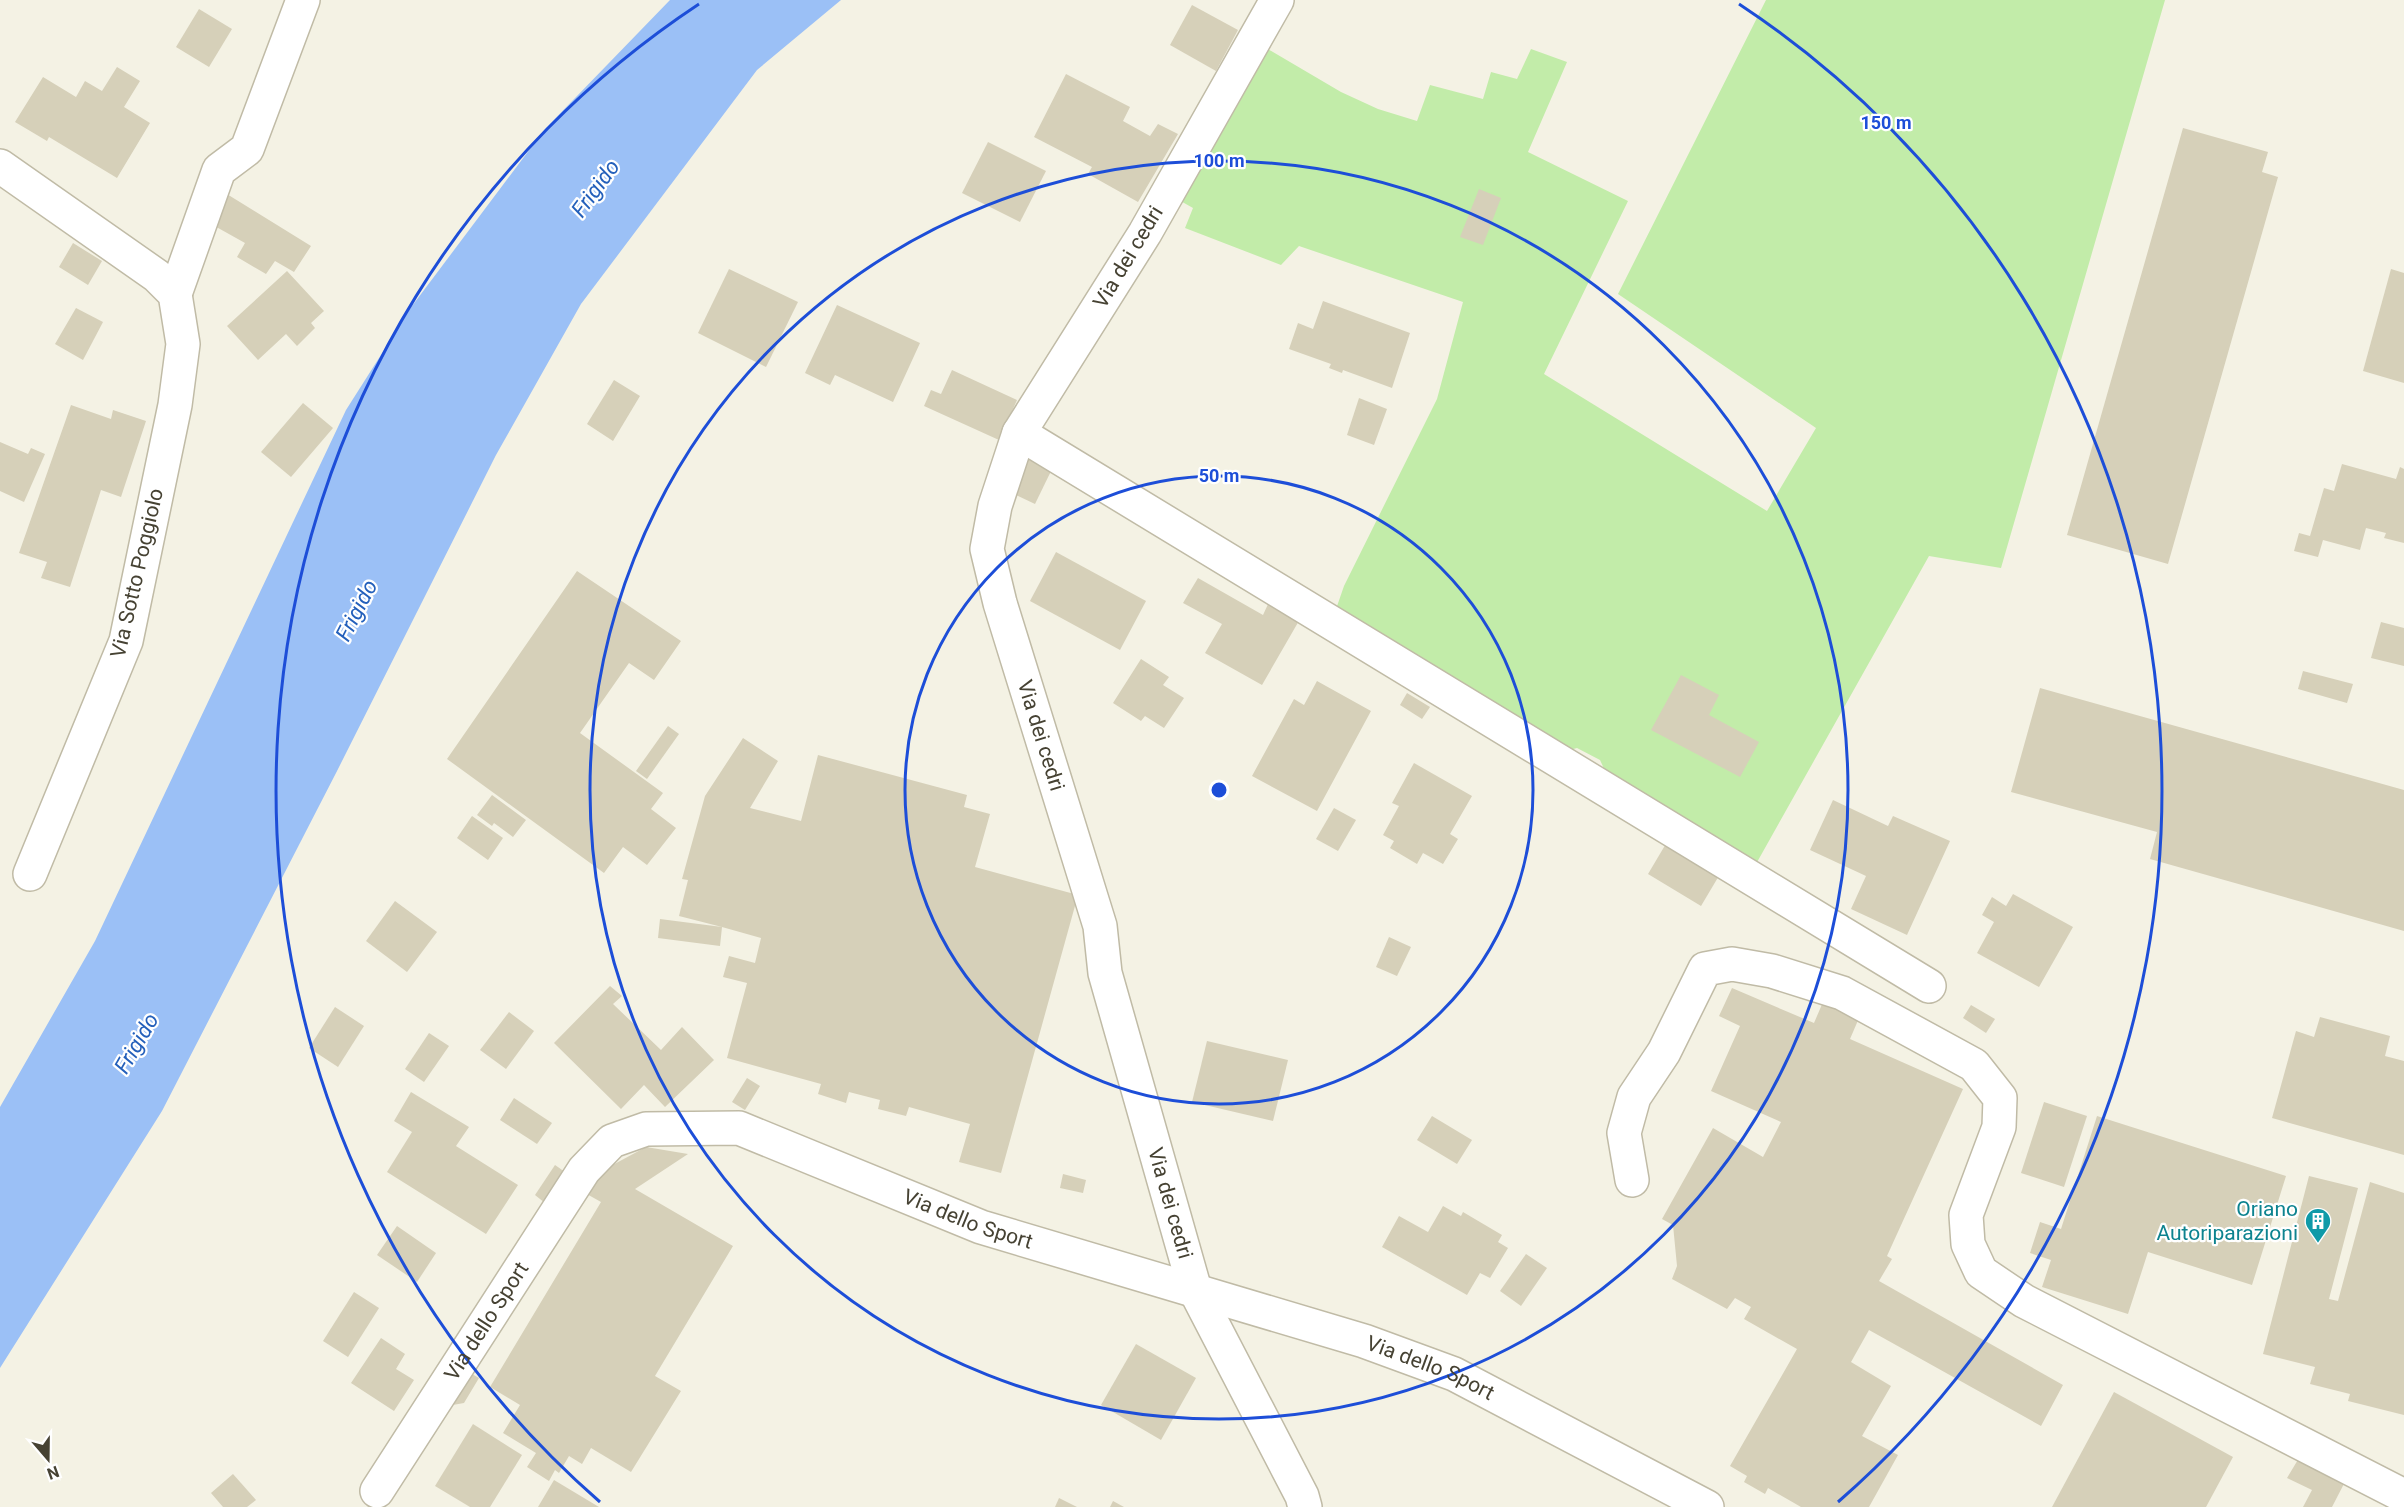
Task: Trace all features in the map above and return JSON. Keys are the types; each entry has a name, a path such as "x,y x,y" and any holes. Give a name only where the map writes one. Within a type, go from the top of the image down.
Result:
{"street":[{"name":"Via Sotto Poggiolo","path":"30,874 126,641 175,405 183,344 176,294 219,170 247,149 303,0"},
{"name":"Via dei cedri","path":"1277,0 1145,232 1018,433 995,506 987,549 1000,603 1097,916 1106,973 1195,1290 1302,1496 1305,1507"},
{"path":"5,177 157,276 176,294"},
{"path":"1018,433 1929,986"},
{"path":"1632,1180 1624,1133 1634,1097 1664,1052 1705,969 1732,964 1772,971 1842,993 1974,1065 2000,1098 1999,1127 1966,1215 1968,1244 1981,1272 2025,1301 2404,1496"},
{"name":"Via dello Sport","path":"377,1491 584,1170 612,1141 646,1129 739,1128 981,1227 1364,1341 1454,1374 1707,1507"}],"green space":[{"path":"1766,0 2165,0 2001,568 1929,556 1756,864 1607,775 1600,760 1577,748 1566,751 1335,612 1344,586 1437,399 1463,302 1299,246 1281,265 1185,228 1193,208 1177,199 1266,48 1341,92 1378,109 1417,121 1430,85 1483,99 1491,72 1517,79 1531,49 1567,62 1528,152 1628,201 1544,374 1767,511 1816,428 1618,294"}],"water":[{"name":"Frigido","path":"670,0 841,0 757,70 581,304 496,455 162,1111 0,1368 0,1107 95,941 346,410 412,306 545,129"}],"building":[{"path":"1192,5 1238,30 1216,71 1170,45"},
{"path":"199,9 232,29 209,67 176,47"},
{"path":"117,67 140,81 124,107 150,123 117,178 49,137 47,141 15,122 43,77 76,97 85,81 102,91"},
{"path":"1066,74 1130,107 1123,121 1150,136 1158,124 1178,134 1138,202 1088,174 1092,167 1034,137"},
{"path":"2183,128 2268,152 2262,172 2278,177 2168,564 2067,535"},
{"path":"988,142 1046,171 1020,222 962,193"},
{"path":"1479,189 1501,198 1483,245 1460,237"},
{"path":"222,191 311,246 294,272 275,261 266,274 237,257 245,243 211,224"},
{"path":"73,243 102,261 88,285 59,267"},
{"path":"729,269 798,302 766,367 698,333"},
{"path":"2391,269 2404,273 2404,383 2363,371"},
{"path":"287,271 324,311 311,323 315,328 297,346 286,334 258,360 227,326"},
{"path":"1323,301 1410,333 1392,388 1343,370 1342,373 1329,368 1331,364 1289,349 1298,323 1313,329"},
{"path":"837,305 920,343 893,402 835,375 830,385 805,373"},
{"path":"76,308 103,322 83,360 55,344"},
{"path":"952,370 1017,400 999,440 924,406 931,390 941,394"},
{"path":"614,380 640,396 613,441 587,424"},
{"path":"1359,398 1387,409 1374,445 1347,435"},
{"path":"303,403 333,428 291,477 261,452"},
{"path":"71,405 111,419 113,410 146,421 121,497 101,490 70,587 41,578 47,562 19,553"},
{"path":"0,442 28,454 31,448 45,454 24,502 0,491"},
{"path":"1030,456 1053,467 1035,504 1012,493"},
{"path":"2342,464 2396,479 2400,467 2404,469 2404,543 2384,538 2386,533 2366,528 2360,550 2323,540 2318,557 2294,551 2299,533 2310,536 2324,488 2334,491"},
{"path":"1056,552 1146,601 1120,650 1030,601"},
{"path":"577,571 681,641 654,680 629,663 580,733 663,793 651,809 676,828 647,865 623,847 604,873 447,759"},
{"path":"1198,578 1263,615 1269,602 1300,619 1262,685 1205,653 1222,624 1183,603"},
{"path":"2381,622 2404,628 2404,666 2371,658"},
{"path":"1141,659 1169,677 1163,685 1184,698 1164,728 1145,716 1141,721 1113,703"},
{"path":"2303,671 2353,684 2347,703 2298,689"},
{"path":"1681,675 1719,695 1709,715 1759,742 1740,777 1651,730"},
{"path":"1317,681 1371,711 1317,811 1252,776 1294,699 1304,705"},
{"path":"2040,688 2404,790 2404,931 2150,859 2157,832 2011,792"},
{"path":"1407,693 1430,707 1422,719 1400,705"},
{"path":"668,726 679,734 647,779 636,771"},
{"path":"743,738 778,761 750,808 801,821 818,755 967,795 964,807 990,814 975,867 1078,895 1001,1173 959,1162 970,1124 909,1107 906,1116 878,1109 880,1100 849,1092 846,1103 818,1094 821,1084 727,1058 747,983 723,977 729,956 755,963 761,938 679,916 688,880 682,879 705,796"},
{"path":"1414,763 1472,796 1450,834 1458,839 1443,864 1423,853 1417,864 1390,848 1394,841 1383,835 1399,806 1392,803"},
{"path":"492,795 526,820 513,837 494,823 492,826 477,815"},
{"path":"1833,800 1888,826 1893,816 1950,841 1907,935 1851,909 1866,876 1810,850"},
{"path":"1334,808 1356,820 1338,851 1316,839"},
{"path":"472,816 503,838 488,860 457,838"},
{"path":"1667,842 1720,874 1701,906 1648,874"},
{"path":"2013,894 2073,927 2039,987 1977,953 1994,922 1982,915 1992,897 2006,906"},
{"path":"395,901 437,932 407,972 366,941"},
{"path":"660,919 722,927 720,946 658,938"},
{"path":"1389,937 1411,947 1397,976 1376,967"},
{"path":"610,986 622,996 613,1004 661,1050 682,1027 714,1060 665,1107 644,1085 621,1109 554,1043"},
{"path":"1732,988 1814,1023 1823,1002 1859,1018 1850,1039 1963,1089 1887,1256 1892,1259 1879,1281 2063,1385 2041,1426 1869,1330 1851,1362 1891,1386 1862,1436 1898,1455 1869,1507 1801,1507 1768,1488 1765,1494 1744,1482 1747,1476 1730,1466 1797,1349 1744,1319 1751,1307 1735,1298 1727,1309 1672,1279 1677,1266 1673,1225 1662,1219 1713,1128 1763,1157 1781,1122 1711,1091 1740,1026 1719,1016"},
{"path":"1971,1005 1995,1019 1986,1033 1963,1018"},
{"path":"335,1007 364,1026 338,1067 309,1048"},
{"path":"509,1012 534,1031 506,1069 480,1050"},
{"path":"2320,1017 2390,1036 2385,1056 2404,1061 2404,1155 2272,1118 2296,1031 2314,1037"},
{"path":"429,1033 449,1046 424,1082 405,1069"},
{"path":"1207,1041 1288,1060 1273,1121 1192,1102"},
{"path":"747,1078 760,1086 745,1110 732,1102"},
{"path":"411,1092 469,1127 456,1146 518,1185 486,1234 387,1172 412,1132 394,1121"},
{"path":"514,1098 552,1123 537,1144 500,1120"},
{"path":"2044,1102 2087,1116 2064,1187 2021,1173"},
{"path":"1432,1116 1472,1140 1457,1164 1417,1140"},
{"path":"2097,1116 2286,1176 2252,1285 2148,1252 2128,1314 2042,1287 2051,1260 2030,1253 2040,1222 2061,1229"},
{"path":"646,1147 688,1154 635,1189 733,1246 655,1376 681,1391 631,1472 591,1448 582,1464 569,1456 559,1473 555,1470 549,1481 527,1467 536,1453 503,1433 520,1405 490,1387 601,1202 585,1193 607,1168"},
{"path":"555,1165 565,1172 545,1203 535,1195"},
{"path":"1063,1174 1086,1180 1083,1193 1060,1188"},
{"name":"Oriano Autoriparazioni","path":"2309,1176 2358,1188 2329,1299 2338,1301 2370,1182 2404,1193 2404,1415 2348,1401 2350,1394 2310,1384 2315,1367 2263,1354"},
{"path":"1443,1206 1461,1216 1463,1212 1502,1235 1498,1242 1508,1248 1490,1278 1480,1273 1467,1295 1382,1247 1399,1216 1428,1232"},
{"path":"397,1226 436,1253 417,1282 377,1255"},
{"path":"1526,1254 1547,1268 1521,1306 1500,1291"},
{"path":"354,1292 379,1308 348,1357 323,1341"},
{"path":"381,1338 405,1354 396,1369 414,1380 394,1411 351,1383"},
{"path":"1136,1344 1196,1378 1161,1440 1101,1405"},
{"path":"472,1374 479,1378 464,1403 447,1406 454,1396 459,1394"},
{"path":"2114,1392 2233,1457 2206,1507 2052,1507"},
{"path":"473,1424 522,1455 490,1507 470,1507 435,1486"},
{"path":"2302,1453 2348,1476 2332,1507 2303,1507 2312,1490 2287,1478"},
{"path":"233,1474 256,1500 247,1507 223,1507 211,1493"},
{"path":"554,1480 599,1507 538,1507"},
{"path":"1059,1498 1077,1507 1055,1507"},
{"path":"1113,1501 1124,1507 1110,1507"}],"place":[{"name":"Oriano Autoriparazioni","path":"2318,1244"}]}
